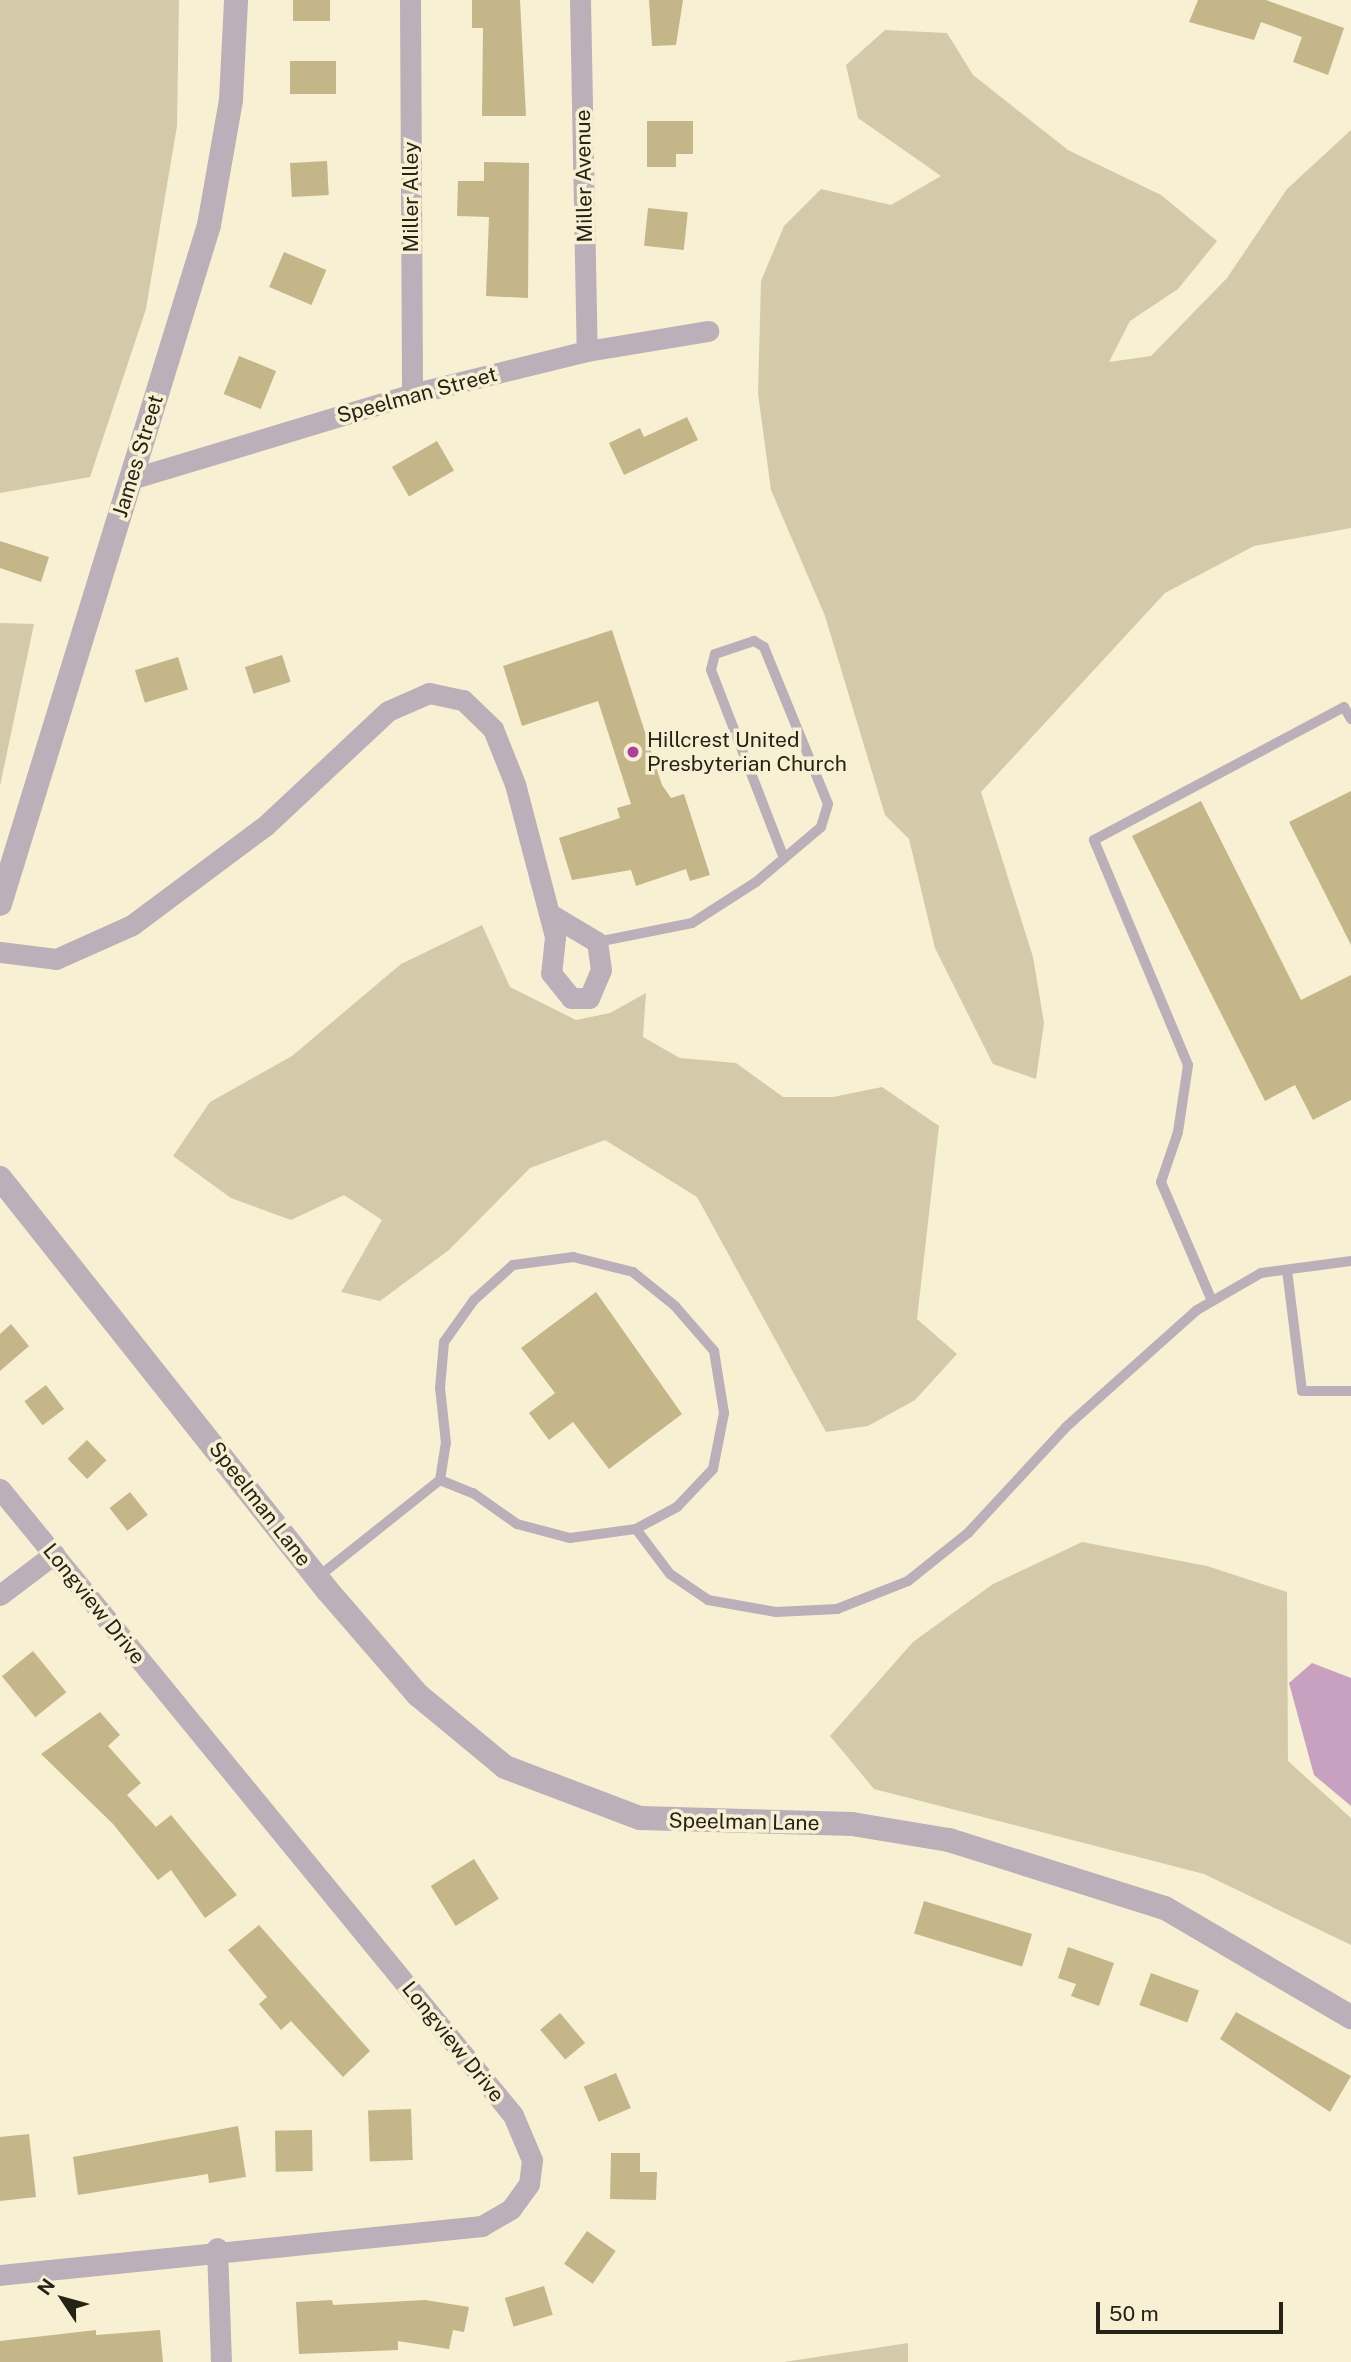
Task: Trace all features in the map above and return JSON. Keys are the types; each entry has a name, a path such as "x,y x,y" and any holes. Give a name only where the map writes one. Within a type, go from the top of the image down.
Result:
{"street":[{"name":"James Street","path":"0,904 209,225 231,100 236,0"},
{"name":"Miller Alley","path":"410,0 412,394"},
{"name":"Miller Avenue","path":"580,0 587,351"},
{"name":"Speelman Street","path":"131,479 412,394 587,351 708,331"},
{"path":"0,952 56,959 132,925 256,833 388,711 429,694 463,700 493,729 516,784 550,914 555,937 551,974 571,998 589,998 597,987 597,942 550,914"},
{"name":"Speelman Lane","path":"0,1178 318,1577 418,1695 505,1767 564,1793 639,1818 852,1824 949,1840 1165,1908 1351,2017"},
{"name":"Longview Drive","path":"0,1489 513,2115 531,2160 529,2184 511,2209 482,2226 217,2248 0,2276"},
{"path":"0,1595 54,1555"},
{"path":"217,2248 221,2362"}],"lane":[{"path":"597,942 692,923 785,858 821,827 828,804 764,647 754,641 715,654 711,670 785,858"},
{"path":"1212,1301 1161,1182 1178,1132 1188,1065 1094,840 1344,707 1351,719"},
{"path":"318,1577 440,1480 446,1443 440,1388 444,1342 474,1300 513,1265 573,1257 633,1272 676,1306 714,1351 724,1413 713,1469 677,1507 636,1529 570,1538 517,1524 473,1493 440,1480"},
{"path":"636,1529 670,1574 708,1600 776,1612 837,1609 908,1581 968,1533 1160,1338 1212,1301 1262,1273 1351,1261"},
{"path":"1287,1270 1302,1391 1351,1391"}],"shaded area":[{"path":"0,0 179,0 177,126 146,309 90,477 0,493"},
{"path":"885,30 947,33 973,75 1068,150 1161,195 1217,241 1178,289 1130,321 1109,362 1151,356 1227,278 1287,189 1351,130 1351,528 1254,546 1165,593 981,792 1033,957 1044,1023 1036,1079 993,1064 935,948 909,839 885,815 825,616 771,490 758,394 761,281 784,226 821,189 891,205 941,176 858,118 846,65"},
{"path":"0,623 34,624 0,786"},
{"path":"482,925 510,987 576,1020 610,1013 646,993 643,1037 680,1058 736,1063 783,1097 833,1097 882,1087 939,1126 917,1319 957,1354 915,1400 868,1426 826,1432 697,1197 605,1140 530,1168 449,1250 380,1301 341,1292 382,1220 344,1195 291,1220 231,1198 173,1156 210,1102 292,1056 401,964"},
{"path":"1082,1542 1207,1566 1287,1592 1288,1761 1351,1818 1351,1945 1204,1874 874,1789 830,1736 913,1642 993,1584"},
{"path":"1312,1663 1351,1678 1351,1806 1314,1775 1289,1683"},
{"path":"908,2343 908,2362 784,2362"}],"building":[{"path":"293,0 330,0 330,21 293,21"},
{"path":"472,0 520,0 526,116 482,116 483,28 472,28"},
{"path":"649,0 683,0 676,45 652,46"},
{"path":"1198,0 1266,0 1344,28 1328,75 1293,62 1302,37 1261,22 1254,40 1189,22"},
{"path":"290,61 336,61 336,94 290,94"},
{"path":"647,121 693,121 693,154 676,154 676,167 647,167"},
{"path":"327,161 329,195 292,197 290,163"},
{"path":"484,162 529,163 528,298 486,296 489,217 457,216 458,181 484,181"},
{"path":"648,208 688,212 684,250 644,246"},
{"path":"284,252 326,270 311,305 269,287"},
{"path":"239,356 276,371 261,409 224,394"},
{"path":"687,417 698,440 624,475 609,443 640,428 644,437"},
{"path":"437,441 454,470 409,496 392,467"},
{"path":"0,541 49,557 41,582 0,568"},
{"name":"Hillcrest United Presbyterian Church","path":"612,630 662,785 671,798 684,794 710,875 690,881 686,869 636,886 631,870 572,880 559,838 620,818 617,808 631,804 598,701 522,726 503,666"},
{"path":"282,655 291,682 254,694 245,667"},
{"path":"178,657 188,690 145,703 135,670"},
{"path":"1351,791 1351,945 1289,822"},
{"path":"1201,801 1301,1000 1351,975 1351,1100 1313,1120 1295,1085 1265,1101 1132,836"},
{"path":"596,1292 682,1414 609,1469 573,1422 549,1440 529,1413 555,1393 521,1348"},
{"path":"11,1324 29,1346 0,1371 0,1334"},
{"path":"46,1385 64,1409 42,1425 24,1401"},
{"path":"87,1440 106,1460 87,1479 68,1459"},
{"path":"130,1492 148,1515 127,1531 110,1508"},
{"path":"33,1651 66,1692 35,1717 2,1676"},
{"path":"100,1712 120,1735 108,1746 141,1783 127,1795 156,1827 171,1815 237,1895 205,1918 171,1870 158,1880 113,1824 41,1754"},
{"path":"474,1859 499,1899 456,1926 431,1886"},
{"path":"924,1901 1032,1934 1022,1967 914,1934"},
{"path":"259,1925 370,2051 343,2077 291,2021 281,2030 259,2004 267,1997 228,1950"},
{"path":"1068,1947 1114,1963 1099,2006 1071,1996 1076,1984 1058,1978"},
{"path":"1151,1973 1199,1990 1187,2022 1139,2005"},
{"path":"1236,2012 1351,2076 1330,2112 1220,2039"},
{"path":"560,2013 585,2043 565,2060 540,2030"},
{"path":"616,2073 631,2108 599,2122 584,2087"},
{"path":"411,2109 413,2160 370,2161 368,2111"},
{"path":"238,2126 246,2177 209,2183 208,2174 78,2195 73,2157"},
{"path":"312,2130 313,2171 276,2172 275,2131"},
{"path":"29,2134 36,2197 0,2201 0,2137"},
{"path":"611,2153 640,2153 640,2172 657,2172 656,2200 610,2199"},
{"path":"587,2231 616,2251 593,2284 564,2264"},
{"path":"544,2286 553,2315 514,2327 505,2298"},
{"path":"332,2300 333,2305 425,2300 469,2307 464,2332 453,2330 449,2349 398,2341 398,2350 299,2354 296,2302"},
{"path":"96,2330 96,2335 160,2330 163,2362 0,2362 0,2341"}],"place":[{"name":"Hillcrest United Presbyterian Church","path":"633,752"}]}
